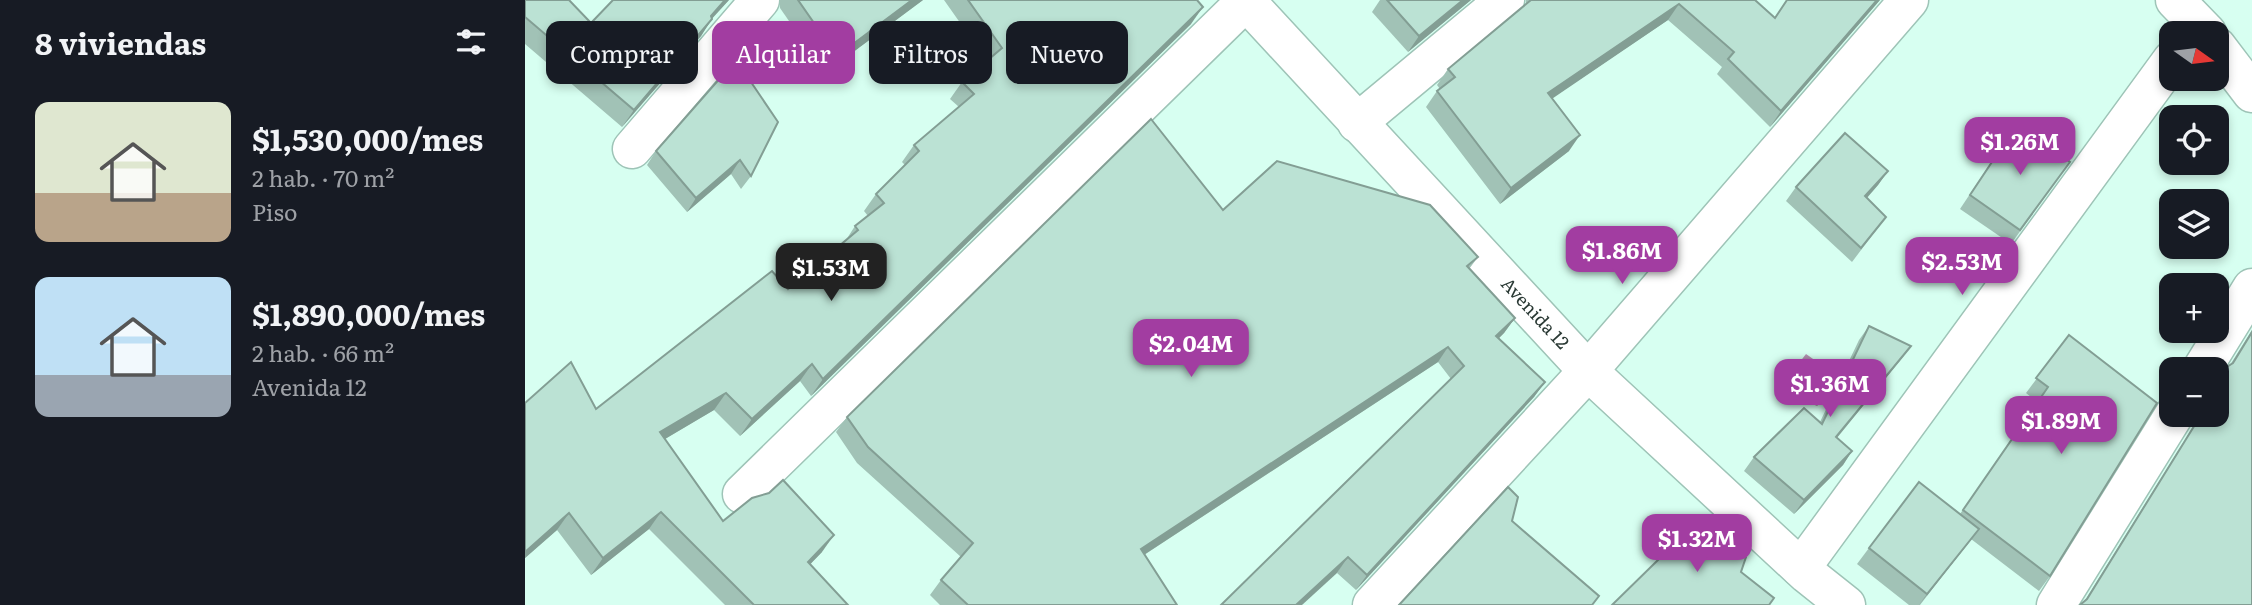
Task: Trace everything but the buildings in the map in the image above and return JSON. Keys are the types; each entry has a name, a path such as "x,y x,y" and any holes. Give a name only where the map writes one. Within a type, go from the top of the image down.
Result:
{"street":[{"path":"632,149 760,0"},
{"path":"742,494 1246,0"},
{"name":"Avenida 12","path":"1246,0 1588,371 1801,568 1845,605"},
{"path":"1357,123 1505,0"},
{"path":"1371,605 1588,371 1909,0"},
{"path":"2229,65 2252,93"},
{"path":"1801,568 2159,78"},
{"path":"2209,357 2252,288"},
{"path":"2056,605 2166,427"}],"shaded area":[{"path":"1806,354 1846,382 1817,406 1779,389"}]}
